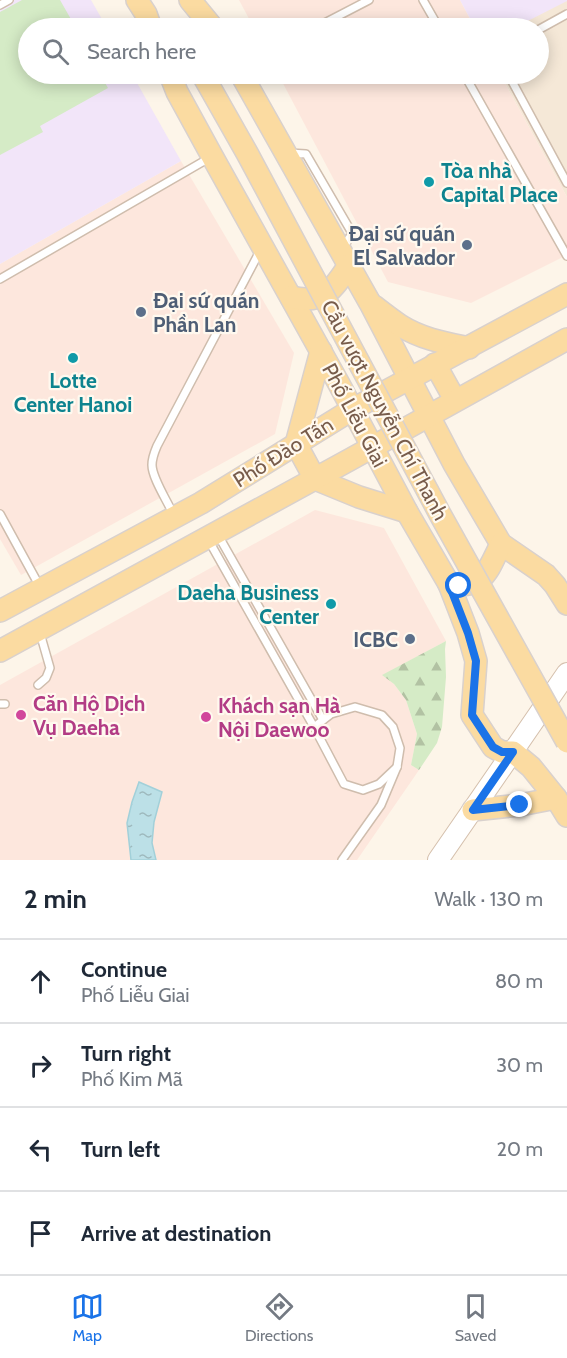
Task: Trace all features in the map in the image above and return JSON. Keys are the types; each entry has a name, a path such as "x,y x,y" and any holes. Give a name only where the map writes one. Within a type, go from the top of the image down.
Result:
{"main road":[{"path":"184,0 189,18"},
{"path":"190,0 205,18"},
{"name":"Phố Liễu Giai","path":"174,84 407,512 449,584 476,661 472,715 493,747 502,752 513,752 531,766 567,816"},
{"name":"Cầu vượt Nguyễn Chí Thanh","path":"209,84 441,516 567,742"},
{"path":"247,84 370,303 454,464 501,544 546,575 567,604"},
{"path":"291,297 306,300 322,297 333,287 345,258"},
{"name":"Phố Đào Tấn","path":"0,611 201,503 352,409 567,294"},
{"path":"370,303 402,326 420,335 469,348"},
{"name":"Phố Đào Tấn","path":"0,651 567,339"},
{"path":"321,351 296,444 315,479 359,497 407,512"},
{"path":"435,364 455,400"},
{"path":"449,584 472,585 486,575 501,544"},
{"path":"438,860 567,673"},
{"path":"473,810 556,798"}],"lane":[{"path":"0,5 9,0"},
{"path":"334,18 369,0"},
{"path":"423,0 433,18"},
{"path":"549,24 567,14"},
{"path":"470,84 567,256"},
{"path":"514,84 567,183"},
{"path":"0,279 212,156"},
{"path":"175,517 154,475 152,467 156,446 263,246"},
{"path":"0,514 41,589"},
{"path":"212,535 323,720"},
{"path":"212,535 344,784 363,790 379,784 397,767"},
{"path":"38,685 46,678 50,668 39,630"},
{"path":"314,727 332,714 355,707 382,715 393,728 400,748 397,767 381,805 342,860"}],"shaded area":[{"path":"0,0 91,0 101,18 18,18 18,84 138,84 181,161 0,264"},
{"path":"239,0 460,0 470,18 249,18"},
{"path":"460,0 567,0 534,18 470,18"},
{"path":"567,0 567,197 505,84 549,84 549,18 508,18"},
{"path":"283,84 505,84 567,197 567,255 471,303 388,282"},
{"path":"181,161 294,353 275,434 21,575 0,539 0,264"},
{"name":"Khách sạn Hà Nội Daewoo","path":"315,510 384,528 446,641 383,675 394,684 406,700 417,734 411,765 419,770 357,860 0,860 0,685"}],"green space":[{"path":"22,0 60,0 70,18 18,18 18,84 106,84 108,88 40,126 43,132 0,155 0,12"},
{"path":"446,641 442,727 437,743 419,770 411,765 417,734 406,700 394,684 382,675"}],"water":[{"path":"139,782 162,792 154,822 152,843 156,860 131,860 127,823"}],"place":[{"name":"Tòa nhà Capital Place","path":"429,182"},
{"name":"Đại sứ quán El Salvador","path":"467,245"},
{"name":"Đại sứ quán Phần Lan","path":"141,312"},
{"name":"Lotte Center Hanoi","path":"73,358"},
{"name":"Daeha Business Center","path":"331,604"},
{"name":"ICBC","path":"410,639"},
{"name":"Căn Hộ Dịch Vụ Daeha","path":"21,715"},
{"name":"Khách sạn Hà Nội Daewoo","path":"206,717"}],"route":[{"path":"459,586 449,584 476,661 472,715 493,747 502,752 513,752 473,810 520,805"}]}
